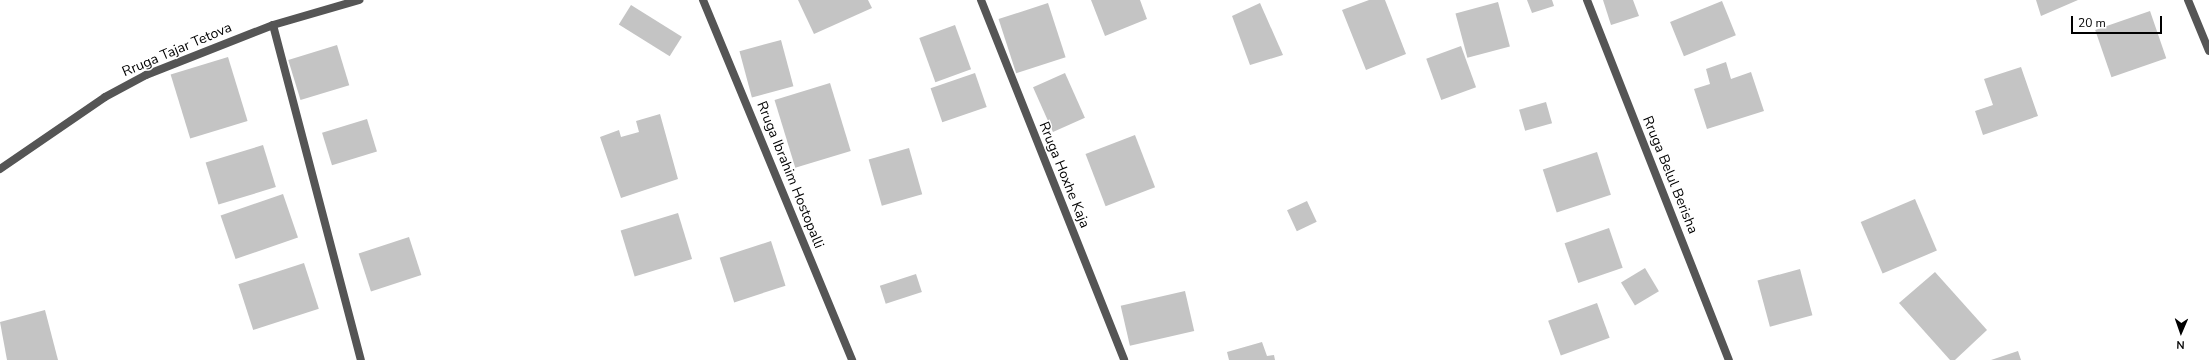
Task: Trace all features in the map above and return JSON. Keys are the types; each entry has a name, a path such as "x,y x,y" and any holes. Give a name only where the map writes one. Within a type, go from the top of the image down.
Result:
{"street":[{"name":"Rruga Tajar Tetova","path":"0,169 104,97 146,75 273,25 359,0"},
{"name":"Rruga Ibrahim Hostopalli","path":"704,0 852,360"},
{"name":"Rruga Hoxhe Kaja","path":"981,0 1124,360"},
{"name":"Rruga Belul Berisha","path":"1587,0 1730,360"},
{"path":"2188,0 2209,51"},
{"path":"273,25 362,360"}],"building":[{"path":"798,0 868,0 872,8 814,34"},
{"path":"1091,0 1140,0 1147,19 1105,36"},
{"path":"1369,0 1385,0 1406,54 1366,70 1342,10"},
{"path":"1527,0 1552,0 1554,6 1532,13"},
{"path":"1603,0 1633,0 1639,16 1611,25"},
{"path":"2036,0 2078,0 2041,16"},
{"path":"1722,1 1736,35 1684,56 1670,22"},
{"path":"1498,2 1510,46 1467,58 1455,13"},
{"path":"1048,3 1066,57 1016,73 999,19"},
{"path":"1260,3 1283,55 1250,65 1232,16"},
{"path":"631,5 682,37 670,56 619,25"},
{"path":"2150,11 2166,58 2111,77 2095,30"},
{"path":"955,25 971,69 935,82 919,38"},
{"path":"781,40 793,86 752,97 739,51"},
{"path":"337,45 349,85 301,100 288,60"},
{"path":"1461,46 1476,87 1441,100 1426,59"},
{"path":"228,57 248,121 190,139 171,75"},
{"path":"1726,62 1731,79 1751,72 1764,111 1707,129 1694,89 1710,84 1706,69"},
{"path":"2021,67 2038,116 1983,135 1975,111 1993,105 1984,79"},
{"path":"975,73 987,107 942,122 931,88"},
{"path":"1065,73 1085,118 1053,132 1033,87"},
{"path":"830,83 851,151 795,168 775,100"},
{"path":"1546,102 1552,123 1525,131 1519,110"},
{"path":"660,114 678,179 621,198 600,137 619,130 621,137 639,132 636,121"},
{"path":"367,119 377,152 332,165 322,133"},
{"path":"1135,135 1155,187 1106,206 1086,154"},
{"path":"263,145 276,187 218,205 206,163"},
{"path":"909,148 922,194 882,206 869,160"},
{"path":"1597,152 1611,195 1557,212 1543,170"},
{"path":"283,194 298,237 236,259 221,215"},
{"path":"1915,199 1937,251 1883,274 1861,222"},
{"path":"1307,201 1317,222 1297,231 1287,210"},
{"path":"678,213 692,259 635,276 621,231"},
{"path":"1609,228 1623,268 1578,283 1565,243"},
{"path":"409,237 421,275 371,291 359,253"},
{"path":"771,241 786,286 734,302 720,258"},
{"path":"304,263 319,309 253,330 238,284"},
{"path":"1645,268 1659,291 1635,306 1621,282"},
{"path":"1800,269 1812,315 1770,327 1757,280"},
{"path":"1935,272 1987,330 1955,360 1950,360 1899,303"},
{"path":"916,274 922,292 886,304 880,286"},
{"path":"1185,291 1194,331 1130,346 1121,306"},
{"path":"1597,303 1610,338 1561,356 1548,321"},
{"path":"45,310 58,360 7,360 0,322"},
{"path":"1262,342 1267,356 1274,355 1275,360 1229,360 1227,352"},
{"path":"2018,351 2021,360 1991,360"}]}
